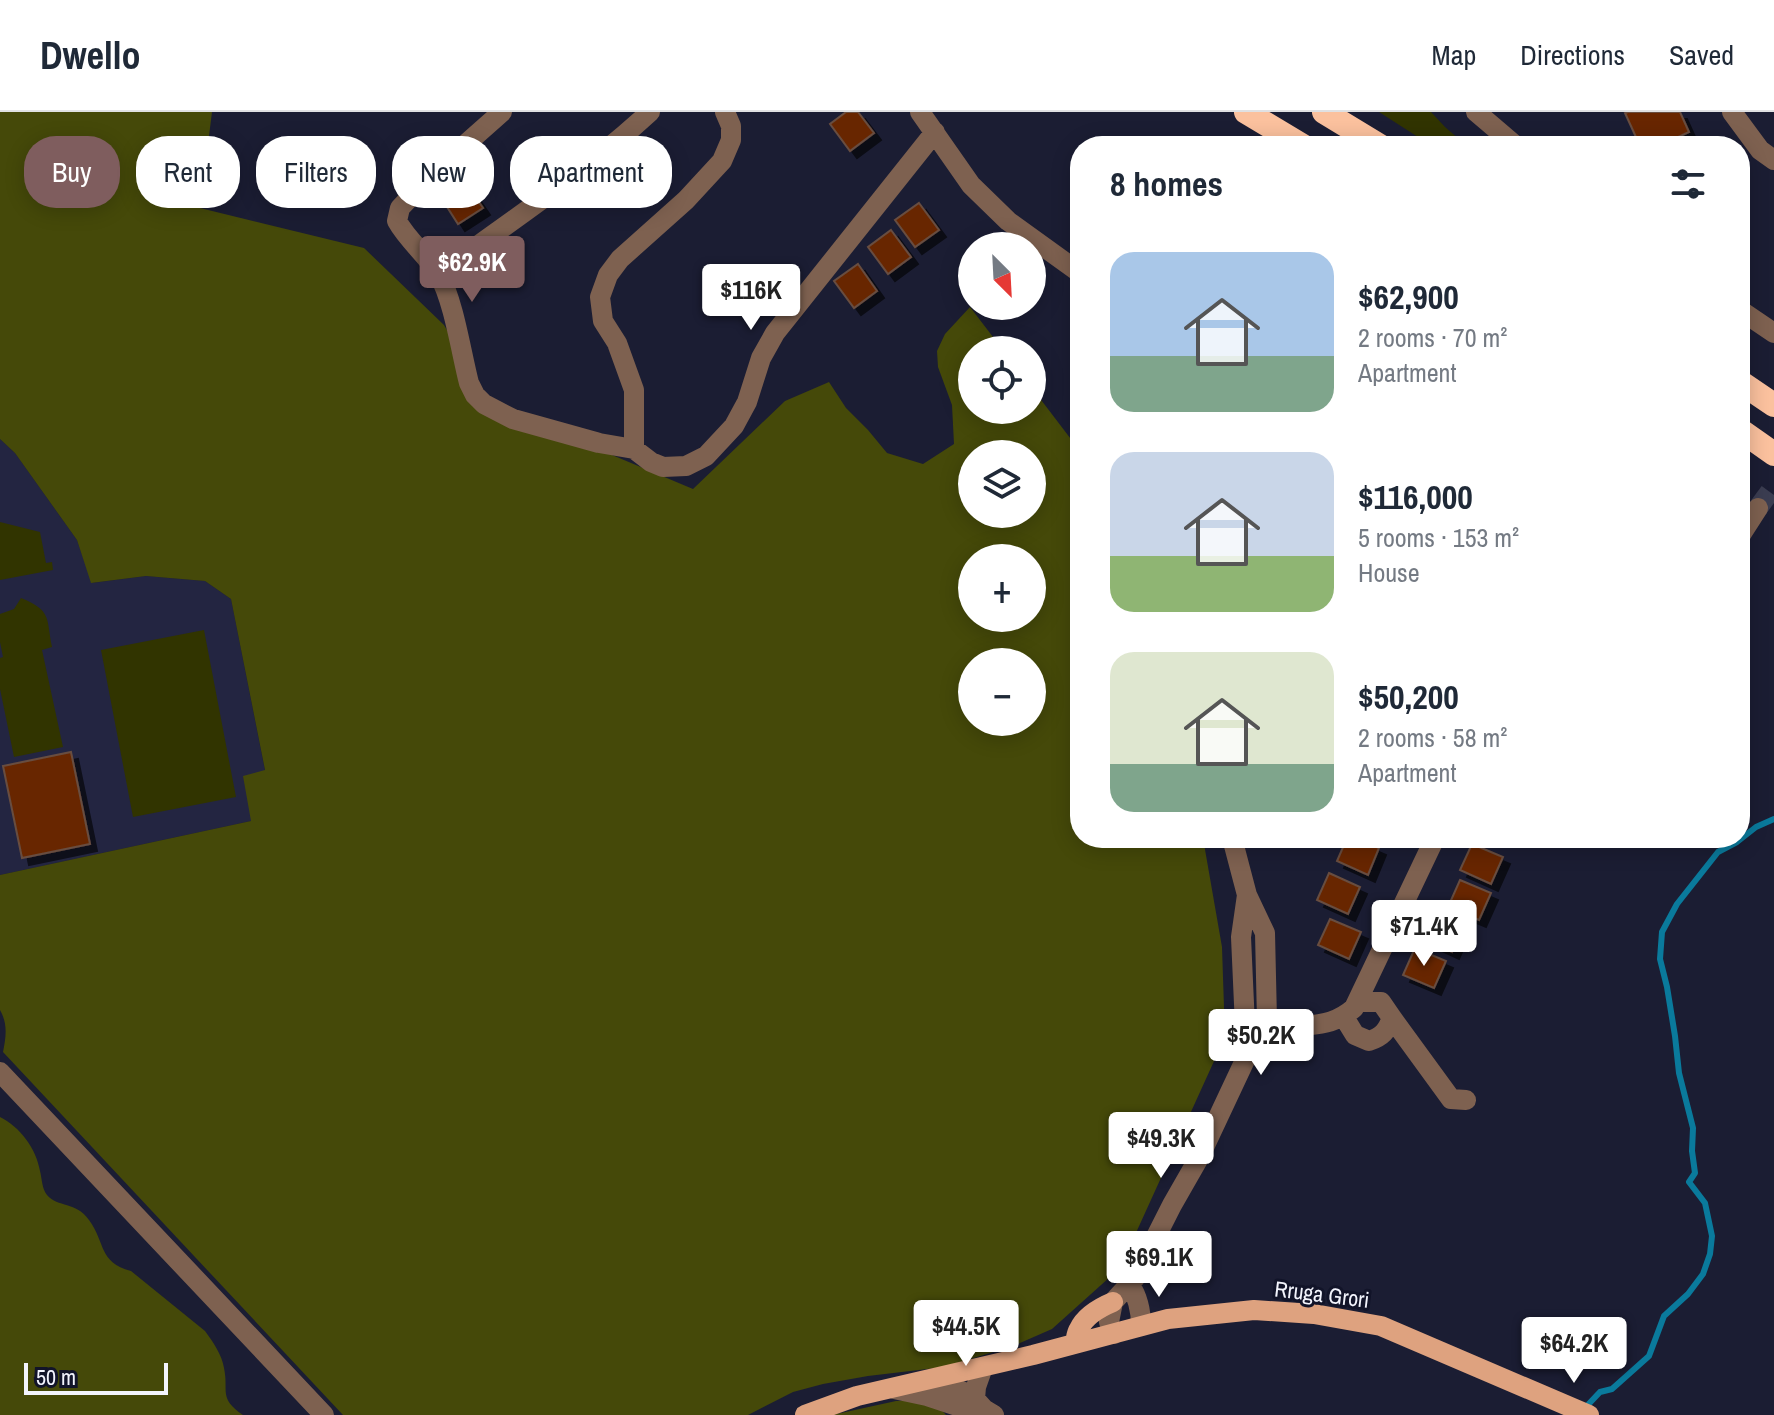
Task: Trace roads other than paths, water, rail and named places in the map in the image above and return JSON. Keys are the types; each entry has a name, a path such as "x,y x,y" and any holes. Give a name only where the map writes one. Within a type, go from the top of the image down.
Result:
{"highway":[{"path":"1246,112 1286,136"},
{"path":"1324,112 1364,136"},
{"path":"1750,389 1774,405"},
{"path":"1750,437 1774,454"}],"main road":[{"path":"1075,1343 1083,1324 1100,1307 1113,1302"},
{"name":"Rruga Grori","path":"805,1415 857,1396 934,1380 1168,1319 1254,1310 1314,1314 1381,1326 1589,1415"}],"street":[{"path":"502,112 432,174 400,208 397,221 438,274 446,291 469,383 484,404 513,419 599,443 634,449 663,467 686,466 706,456 734,426 747,402 761,358 775,333 935,132"},
{"path":"438,274 543,199 650,112"},
{"path":"634,449 634,390 617,343 603,321 600,297 608,275 620,259 686,200 722,161 731,140 731,126 725,112"},
{"path":"920,112 971,185 1008,221 1070,266"},
{"path":"1476,112 1504,136"},
{"path":"1732,112 1750,136"},
{"path":"1750,136 1760,150 1774,160"},
{"path":"1750,317 1774,333"},
{"path":"1750,520 1758,508"},
{"path":"1114,1334 1109,1322 1113,1302 1130,1285 1200,1156 1252,1039 1267,1020 1265,933 1247,895 1235,848"},
{"path":"1252,1039 1342,1018 1358,1002 1430,848"},
{"path":"1358,1002 1381,1002 1451,1099 1466,1100"},
{"path":"1342,1018 1355,1035 1369,1041 1387,1031 1392,1018"},
{"path":"0,1072 324,1415"},
{"path":"1130,1285 1137,1299 1141,1326"},
{"path":"980,1407 976,1387 983,1367"},
{"path":"934,1380 964,1392 994,1415"},
{"path":"894,1389 980,1407"}],"waterway":[{"path":"1750,832 1774,819"},
{"path":"1584,1409 1600,1392 1612,1389 1649,1356 1664,1316 1688,1294 1703,1274 1710,1254 1712,1236 1705,1203 1689,1182 1695,1173 1693,1128 1679,1073 1660,959 1662,932 1677,904 1718,852 1726,848"}],"tunnel":[{"path":"1758,508 1774,486"}]}
